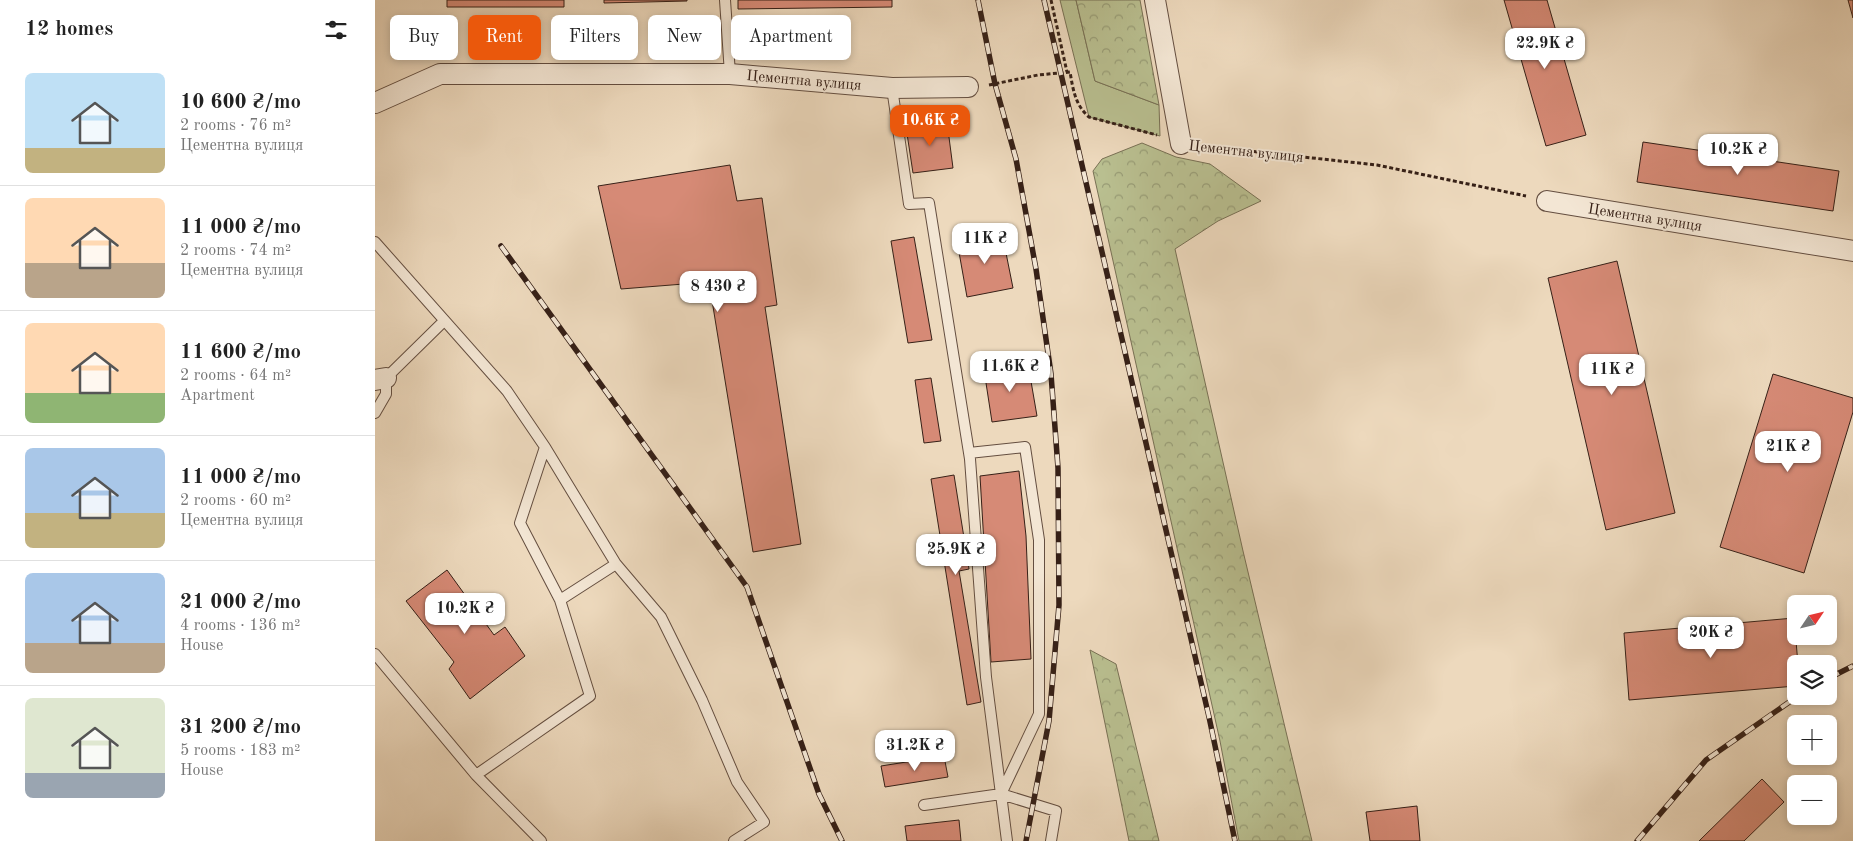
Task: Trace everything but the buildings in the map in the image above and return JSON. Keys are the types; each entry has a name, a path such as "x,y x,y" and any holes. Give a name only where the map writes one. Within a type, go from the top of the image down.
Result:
{"street":[{"path":"1155,0 1181,144"},
{"name":"Цементна вулиця","path":"375,103 440,74 730,74 892,88 968,87"},
{"name":"Цементна вулиця","path":"1547,201 1853,251"}],"lane":[{"path":"725,0 730,74"},
{"path":"892,88 909,204 929,203 969,453 986,677 1007,841"},
{"path":"375,242 507,391 545,448 616,564 661,617 702,700 737,782 764,822 734,841"},
{"path":"375,412 386,394 380,379 444,320"},
{"path":"476,775 590,696 560,600 520,523 545,448"},
{"path":"969,453 1025,448 1039,540 1039,714 1001,794"},
{"path":"560,600 616,564"},
{"path":"375,654 476,775 541,841"},
{"path":"924,804 1001,794 1056,811 1051,841"}],"path":[{"name":"Цементна вулиця","path":"1051,0 1067,72 1070,72 1075,96 1081,110 1089,117 1160,136 1181,144 1377,165 1547,201"},
{"path":"968,87 1067,72"}],"green space":[{"path":"1060,0 1076,0 1095,81 1159,105 1160,136 1089,117"},
{"path":"1076,0 1140,0 1159,105 1095,81"},
{"path":"1142,143 1176,157 1210,164 1261,201 1218,221 1175,249 1243,551 1312,841 1239,841 1220,741 1093,171 1102,159"},
{"path":"1090,650 1116,664 1159,841 1129,841"}],"railway":[{"path":"978,0 995,84 1016,159 1036,269 1051,374 1058,468 1059,605 1049,721 1026,841"},
{"path":"1044,0 1209,717 1235,841"},
{"path":"501,246 747,587 819,794 842,841"},
{"path":"1837,674 1853,666"},
{"path":"1637,841 1706,760 1787,704"}]}
